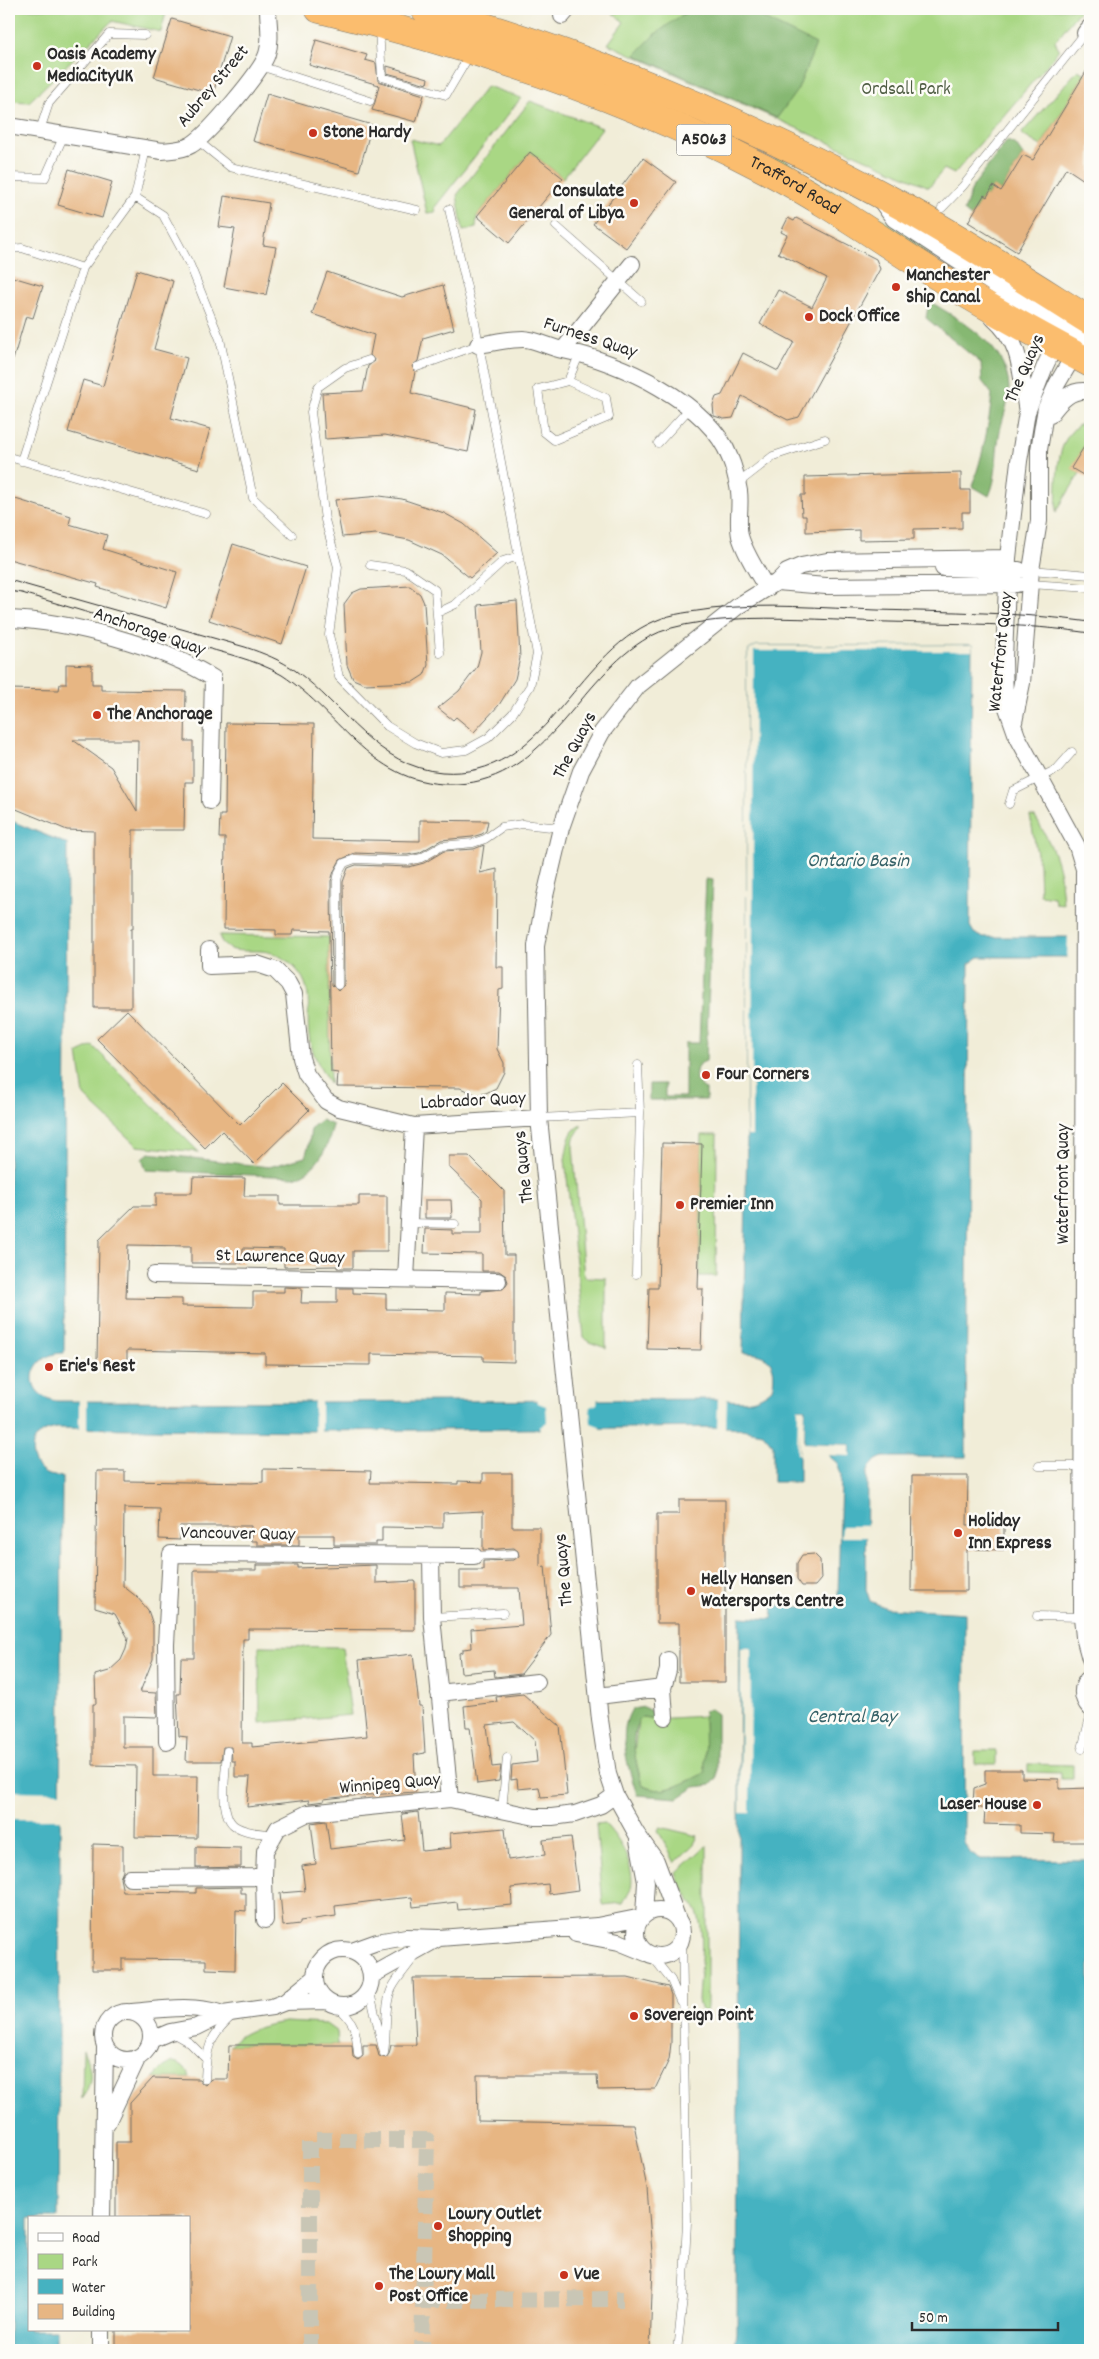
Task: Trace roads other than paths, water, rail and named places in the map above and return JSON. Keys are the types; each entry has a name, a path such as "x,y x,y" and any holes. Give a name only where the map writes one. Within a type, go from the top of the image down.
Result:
{"highway":[{"name":"Trafford Road","path":"319,9 379,24 472,52 535,72 620,104 756,165 868,229 963,292 1079,335"},
{"name":"Trafford Road","path":"425,9 527,39 661,91 768,139 875,192 927,221 1079,335"}],"street":[{"name":"Aubrey Street","path":"9,126 162,151 178,150 190,146 209,128 267,55 270,33 268,9"},
{"path":"563,350 632,264"},
{"path":"963,292 1008,334 1018,351 1027,412"},
{"name":"The Quays","path":"1017,573 1019,461 1027,412 1044,366 1079,335"},
{"name":"The Quays","path":"1017,573 1039,520 1039,450 1046,408 1079,335"},
{"name":"Furness Quay","path":"478,345 524,339 580,353 633,372 705,420 718,435 730,457 737,484 740,535 749,558 772,584"},
{"path":"1043,425 1064,398 1075,391 1090,392"},
{"name":"The Quays","path":"680,1926 656,1861 636,1833 615,1795 604,1753 540,1118 536,946 545,896 561,828 581,771 602,732 638,686 738,606 787,572 800,566 827,561 1017,573"},
{"path":"772,584 826,586 1017,573"},
{"name":"Waterfront Quay","path":"1014,724 1022,683 1017,573"},
{"name":"Waterfront Quay","path":"1017,573 1004,677 1005,702 1023,749 1077,846 1084,869 1084,1466 1082,1617 1084,1637 1090,1659"},
{"name":"Anchorage Quay","path":"9,619 36,620 107,635 193,666 213,678 210,801"},
{"name":"Labrador Quay","path":"209,958 257,964 275,970 288,983 294,994 301,1058 306,1074 326,1100 353,1112 414,1126 540,1118"},
{"path":"406,1280 414,1126"},
{"name":"St Lawrence Quay","path":"154,1275 498,1281"},
{"name":"Vancouver Quay","path":"167,1742 166,1644 171,1554 474,1556"},
{"path":"431,1556 432,1616 450,1799"},
{"path":"665,1717 663,1688 668,1670 668,1660"},
{"path":"1090,1677 1082,1690 1085,1702 1090,1708"},
{"path":"439,1694 537,1682"},
{"path":"598,1696 663,1688"},
{"name":"Winnipeg Quay","path":"274,1835 278,1828 308,1813 450,1799 535,1817 575,1814 601,1805 615,1795"},
{"name":"The Quays","path":"636,1833 645,1872 643,1916"},
{"path":"265,1920 265,1851 274,1835"},
{"path":"130,1878 264,1877"},
{"path":"352,1951 377,1942 396,1939 439,1938 606,1925 659,1910 669,1912 680,1926 681,1941 673,1951 664,1956 648,1954 605,1939 543,1930"},
{"path":"643,1916 637,1924 635,1933 639,1946 648,1954"},
{"path":"285,2002 331,2003 344,2006 359,2001 370,1982 420,1948 439,1938"},
{"path":"150,2040 170,2032 197,2027 230,2014 272,2007 285,2002 314,1978 320,1961 326,1955 343,1949 352,1951 365,1961 370,1982"},
{"path":"314,1978 320,1995 331,2003"},
{"path":"102,2216 105,2047 102,2036 108,2020 118,2013 180,2007 206,2008 230,2014"},
{"path":"103,2133 138,2057 146,2050 150,2040 148,2024 141,2016 132,2012"},
{"path":"105,2047 116,2058 126,2060 138,2057"},
{"path":"101,2332 101,2350"}],"lane":[{"path":"379,24 382,77 446,95 463,63 472,52"},
{"path":"942,208 963,186 1087,30"},
{"path":"40,130 49,103 110,34 145,35"},
{"path":"260,66 370,101"},
{"path":"9,177 45,178 64,135"},
{"path":"197,140 230,167 417,210"},
{"path":"21,460 83,268 135,197 146,149"},
{"path":"135,197 163,215 190,266 220,339 253,498 292,535"},
{"path":"369,360 345,368 318,387 311,412 325,520 338,567 329,635 339,677 387,726 415,743 442,753 466,750 488,738 513,713 530,686 537,654 474,318 449,209"},
{"path":"556,226 642,301"},
{"path":"9,249 22,248 83,268"},
{"path":"417,366 478,345"},
{"path":"568,381 580,353"},
{"path":"568,381 606,398 609,417 554,440 544,432 538,388 568,381"},
{"path":"658,443 689,409"},
{"path":"737,484 772,456 825,439"},
{"path":"9,457 206,514"},
{"path":"437,613 456,604 503,561 519,556"},
{"path":"370,565 406,570 436,590 440,653"},
{"path":"1017,573 1090,575"},
{"path":"1017,573 1090,588"},
{"path":"1009,804 1013,792 1057,769 1072,752"},
{"path":"338,985 337,881 344,863 355,859 408,861 421,858 442,846 473,843 485,839 502,827 522,824 561,828"},
{"path":"636,1274 640,1113 638,1065"},
{"path":"540,1118 640,1113"},
{"path":"409,1223 455,1224"},
{"path":"1039,1466 1084,1466"},
{"path":"474,1556 514,1554"},
{"path":"432,1616 503,1612"},
{"path":"1037,1616 1082,1617"},
{"path":"1082,1749 1090,1716"},
{"path":"227,1751 225,1806 228,1819 234,1826 246,1831 274,1835"},
{"path":"502,1810 507,1758"},
{"path":"677,2350 683,2299 687,2222 683,2015 684,1961 680,1926"},
{"path":"370,1982 384,2053 388,2006 392,1989 420,1948"},
{"path":"648,1954 674,1984 683,2015"},
{"path":"331,2003 350,2018 355,2028 358,2054"},
{"path":"205,2079 208,2048 219,2028 230,2014"},
{"path":"170,2032 190,2043 206,2059"}],"water":[{"path":"972,645 970,926 974,933 982,937 1090,937 1090,957 979,957 969,964 966,1457 884,1457 871,1465 867,1474 866,1589 870,1601 887,1608 965,1613 964,1843 971,1854 980,1859 1090,1860 1090,2350 734,2350 737,2333 740,1617 772,1619 773,1606 826,1608 838,1596 841,1475 837,1463 828,1455 850,1455 850,1445 804,1443 805,1409 799,1409 799,1482 773,1482 773,1445 763,1433 730,1427 314,1431 56,1428 38,1436 32,1451 35,1462 41,1471 46,1474 62,1477 58,2216 28,2216 28,2332 56,2332 56,2350 9,2350 9,820 67,844 64,1353 52,1355 37,1366 33,1374 33,1383 37,1391 45,1397 56,1401 751,1400 772,1389 774,1380 774,1372 769,1361 759,1355 743,1353 747,1136 747,659 749,650 756,646"}],"tunnel":[{"path":"310,2350 310,2140 427,2140 422,2350"},
{"path":"424,2300 623,2299"}],"tram line":[{"path":"9,580 245,647 272,657 296,671 313,685 380,747 399,759 419,768 442,772 478,769 507,757 533,737 601,660 626,638 655,621 676,614 732,607 794,606 1011,614 1090,622"},
{"path":"9,591 22,593 238,657 272,669 304,691 360,746 380,762 402,774 428,782 457,784 488,778 515,765 539,746 602,676 624,655 649,637 672,628 700,622 766,618 1015,626 1090,633"}],"place":[{"name":"Oasis Academy MediaCityUK","path":"37,66"},
{"name":"Stone Hardy","path":"313,133"},
{"name":"Consulate General of Libya","path":"634,203"},
{"name":"Manchester Ship Canal","path":"896,287"},
{"name":"Dock Office","path":"809,317"},
{"name":"The Anchorage","path":"97,715"},
{"name":"Four Corners","path":"706,1075"},
{"name":"Premier Inn","path":"680,1205"},
{"name":"Erie's Rest","path":"49,1367"},
{"name":"Holiday Inn Express","path":"958,1533"},
{"name":"Helly Hansen Watersports Centre","path":"691,1591"},
{"name":"Laser House","path":"1037,1805"},
{"name":"Sovereign Point","path":"634,2016"},
{"name":"Lowry Outlet Shopping","path":"438,2226"},
{"name":"Vue","path":"564,2275"},
{"name":"The Lowry Mall Post Office","path":"379,2286"}],"park label":[{"name":"Ordsall Park","path":"906,90"}],"water label":[{"name":"Ontario Basin","path":"858,862"},
{"name":"Central Bay","path":"852,1718"}]}
